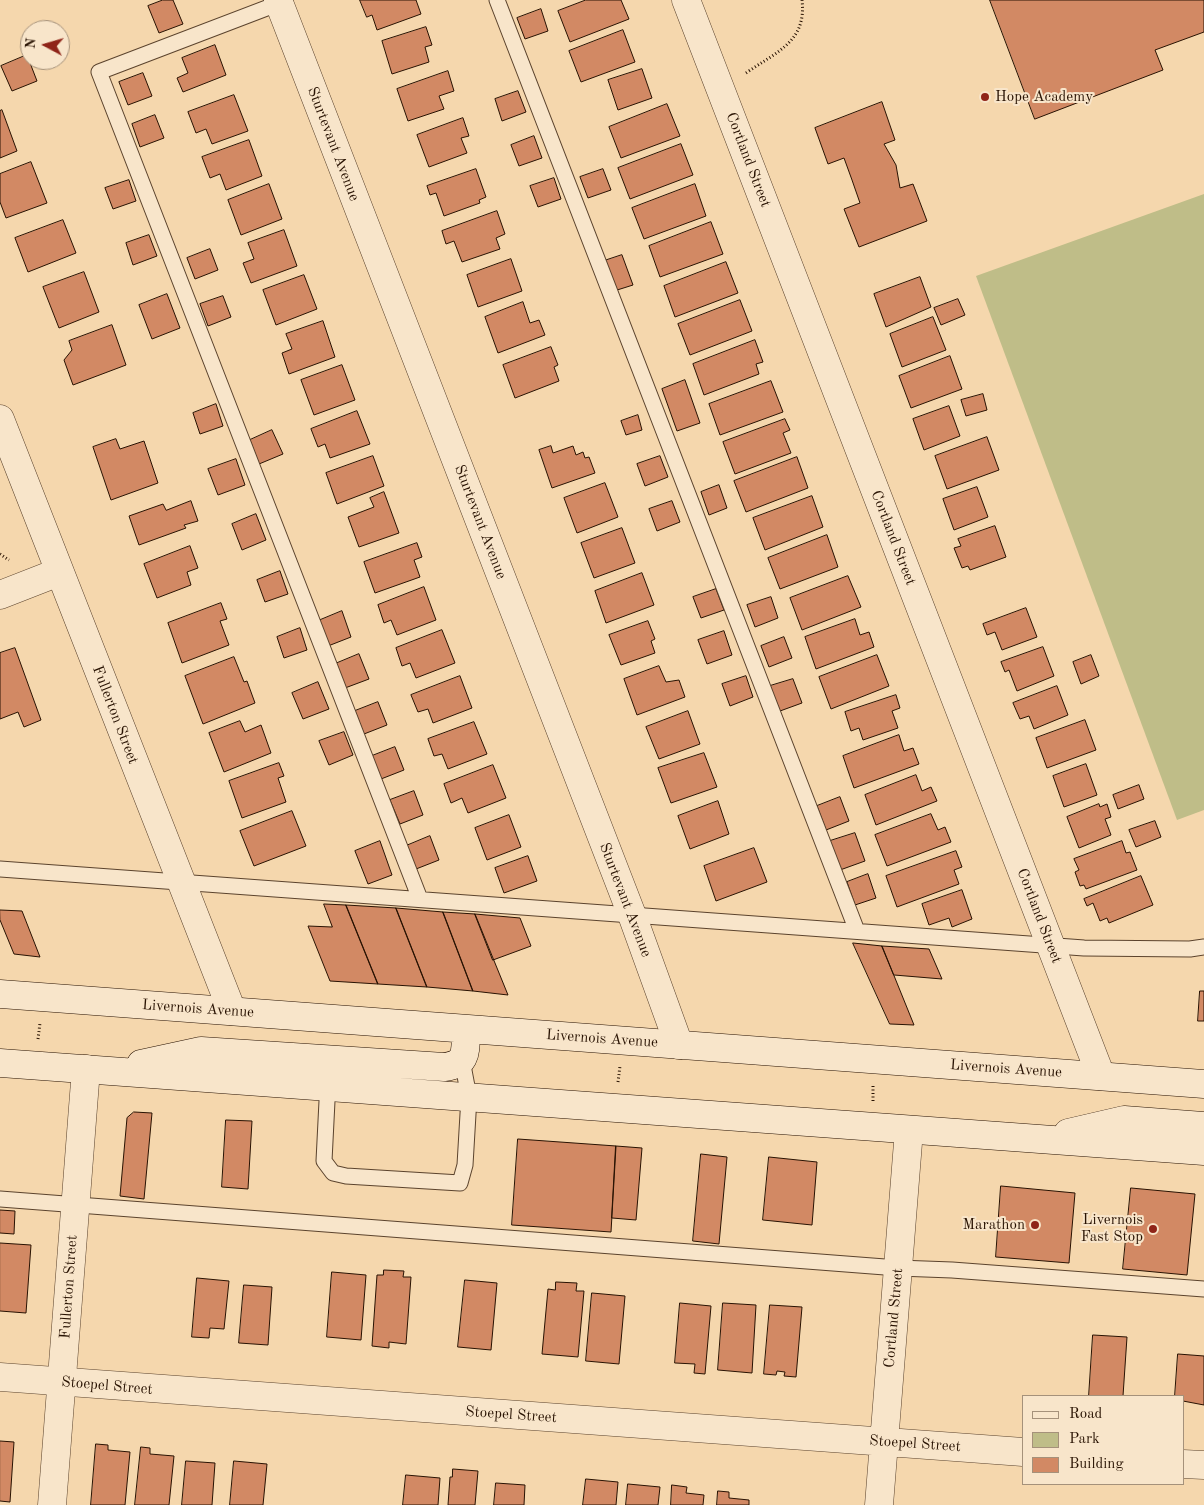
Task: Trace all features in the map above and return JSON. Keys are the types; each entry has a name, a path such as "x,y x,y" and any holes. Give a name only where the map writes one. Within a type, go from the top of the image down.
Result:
{"street":[{"name":"Cortland Street","path":"686,0 1101,1076"},
{"name":"Sturtevant Avenue","path":"281,1 632,915 679,1044"},
{"name":"Fullerton Street","path":"0,419 232,1011"},
{"path":"0,595 59,572"},
{"name":"Livernois Avenue","path":"0,994 43,1010 232,1011 1204,1084"},
{"path":"0,1004 43,1010"},
{"path":"0,1063 98,1070 329,1073 451,1066 462,1060 465,1054 466,1029"},
{"name":"Fullerton Street","path":"52,1505 76,1205 98,1070"},
{"path":"329,1073 469,1097 1204,1151"},
{"path":"1040,1139 1124,1120 1204,1126"},
{"name":"Cortland Street","path":"879,1505 909,1130"},
{"name":"Stoepel Street","path":"0,1377 1022,1452"},
{"path":"1184,1464 1204,1465"}],"lane":[{"path":"497,0 857,931"},
{"path":"281,1 99,72 420,899"},
{"path":"0,868 1084,948 1190,949 1204,947"},
{"path":"329,1073 324,1161 333,1173 346,1176 460,1183 465,1165 469,1097 462,1060"},
{"path":"0,1199 898,1268 952,1270 1204,1289"}],"path":[{"path":"746,73 788,44 797,35 802,23 802,0"},
{"path":"0,554 9,560"},
{"path":"38,1047 43,1010"},
{"path":"618,1090 620,1065"},
{"path":"872,1109 873,1084"}],"green space":[{"path":"1204,194 1204,810 1177,820 976,276"}],"building":[{"path":"163,0 173,0 183,24 159,33 148,6"},
{"path":"360,0 416,0 421,14 377,30 372,15 367,17"},
{"path":"586,0 621,0 629,19 570,42 558,11"},
{"path":"990,0 1204,0 1204,32 1155,50 1163,70 1035,119"},
{"path":"541,9 548,31 525,39 517,18"},
{"path":"426,27 432,45 425,47 429,62 392,74 382,41"},
{"path":"623,30 635,62 581,82 569,51"},
{"path":"215,45 226,75 183,92 177,78 188,73 182,58"},
{"path":"20,58 20,70 33,70 37,81 12,91 1,66"},
{"path":"642,69 652,98 618,110 608,80"},
{"path":"448,71 454,91 439,96 444,109 408,121 397,89"},
{"path":"143,73 152,96 128,105 119,82"},
{"path":"518,91 526,112 502,121 495,99"},
{"path":"234,95 248,131 212,144 206,129 196,133 188,112"},
{"path":"882,102 895,140 884,144 896,165 900,188 913,184 927,221 859,247 844,209 860,203 844,158 828,164 815,128"},
{"path":"667,104 680,136 621,158 609,127"},
{"path":"2,110 17,151 0,158 0,111"},
{"path":"155,115 164,138 140,147 132,124"},
{"path":"463,118 469,136 461,138 467,153 429,167 417,135"},
{"path":"534,136 542,158 519,166 511,145"},
{"path":"249,140 262,176 226,190 220,174 210,178 202,157"},
{"path":"681,144 693,175 630,199 618,168"},
{"path":"31,162 47,203 6,218 0,202 0,174"},
{"path":"476,169 486,197 479,200 480,203 444,216 436,193 430,195 427,186"},
{"path":"603,169 611,190 588,198 580,177"},
{"path":"554,178 561,199 538,207 530,186"},
{"path":"129,180 136,201 113,209 105,188"},
{"path":"269,184 282,219 241,235 228,200"},
{"path":"695,184 706,216 644,239 632,208"},
{"path":"497,211 505,234 496,238 500,249 462,262 454,241 446,244 442,231"},
{"path":"63,220 76,253 28,272 15,238"},
{"path":"711,222 723,254 660,277 649,246"},
{"path":"284,230 297,266 251,283 243,263 254,259 248,243"},
{"path":"149,235 157,256 133,265 126,243"},
{"path":"210,249 218,270 195,279 187,258"},
{"path":"622,255 633,285 614,291 604,261"},
{"path":"511,259 522,291 478,307 467,275"},
{"path":"726,262 738,293 675,317 664,286"},
{"path":"84,272 99,312 59,328 43,287"},
{"path":"304,275 317,309 276,325 263,290"},
{"path":"920,277 931,307 886,327 874,294"},
{"path":"167,294 180,328 152,339 139,305"},
{"path":"223,296 231,317 208,326 200,304"},
{"path":"958,299 965,315 941,325 934,308"},
{"path":"740,300 752,331 690,355 678,324"},
{"path":"523,302 530,323 539,320 545,335 498,353 485,317"},
{"path":"933,317 946,350 902,367 890,334"},
{"path":"323,321 335,357 289,374 282,353 292,349 286,334"},
{"path":"112,325 126,365 73,385 64,360 72,350 69,341"},
{"path":"755,340 763,362 756,364 759,374 704,395 693,364"},
{"path":"551,347 558,365 554,367 559,381 515,398 503,365"},
{"path":"950,356 962,389 911,408 899,376"},
{"path":"342,365 355,400 314,415 301,380"},
{"path":"685,380 700,423 677,431 662,389"},
{"path":"771,381 783,412 720,435 709,404"},
{"path":"983,394 987,410 966,416 961,400"},
{"path":"216,404 223,426 200,434 193,413"},
{"path":"949,406 960,436 924,450 913,419"},
{"path":"357,411 370,444 330,458 325,444 318,447 311,429"},
{"path":"638,415 642,430 626,435 621,421"},
{"path":"785,419 790,430 783,433 791,453 735,474 723,442"},
{"path":"272,430 283,454 259,464 250,440"},
{"path":"987,437 999,470 947,489 935,456"},
{"path":"116,439 120,449 144,441 158,483 111,500 93,447"},
{"path":"551,446 553,453 573,446 576,455 583,452 585,458 589,457 595,473 552,488 539,450"},
{"path":"373,456 384,486 337,504 326,473"},
{"path":"660,456 668,477 645,486 637,464"},
{"path":"797,457 808,488 746,512 734,481"},
{"path":"236,459 245,485 218,495 208,469"},
{"path":"605,483 618,517 577,533 564,498"},
{"path":"719,485 727,508 709,515 701,492"},
{"path":"977,487 988,517 954,530 943,499"},
{"path":"384,492 399,533 359,547 348,517 374,507 370,498"},
{"path":"812,496 823,527 765,550 753,518"},
{"path":"191,501 198,521 184,525 186,528 139,545 129,516 163,504 166,510"},
{"path":"672,501 680,522 657,531 649,509"},
{"path":"256,514 266,540 242,550 232,524"},
{"path":"995,526 1006,557 970,570 968,566 962,568 954,548 961,546 958,539"},
{"path":"622,528 635,563 594,578 581,543"},
{"path":"827,535 838,567 780,589 768,558"},
{"path":"417,543 422,557 414,560 420,577 375,593 364,562"},
{"path":"190,546 198,568 187,572 191,585 157,598 144,564"},
{"path":"280,571 288,594 265,602 257,580"},
{"path":"642,573 654,605 606,623 595,591"},
{"path":"848,576 861,607 802,630 790,598"},
{"path":"424,587 436,620 397,635 391,620 384,623 378,605"},
{"path":"716,589 724,610 701,618 693,597"},
{"path":"771,597 778,618 755,627 747,605"},
{"path":"221,603 227,619 220,621 229,645 182,663 168,623"},
{"path":"1026,608 1037,637 1002,650 995,632 987,635 983,624"},
{"path":"342,611 351,637 328,646 318,621"},
{"path":"855,619 860,635 869,632 874,647 816,669 805,637"},
{"path":"648,621 655,639 651,641 655,653 621,665 609,635"},
{"path":"300,628 307,650 284,658 277,637"},
{"path":"442,630 455,663 416,678 410,663 402,666 396,648"},
{"path":"724,631 732,655 707,664 698,640"},
{"path":"784,637 792,658 769,667 761,646"},
{"path":"1043,647 1054,676 1017,691 1009,670 1005,672 1001,662"},
{"path":"15,648 41,720 24,727 18,712 0,719 0,653"},
{"path":"359,654 369,679 345,688 335,664"},
{"path":"877,655 889,686 831,709 819,677"},
{"path":"1091,655 1099,676 1081,684 1073,662"},
{"path":"234,657 244,682 247,681 255,703 203,724 185,676"},
{"path":"659,666 666,682 679,680 685,697 637,715 624,679"},
{"path":"460,676 472,708 433,723 428,709 418,712 411,695"},
{"path":"746,676 753,697 730,706 722,684"},
{"path":"793,679 802,703 780,711 770,686"},
{"path":"318,682 329,709 303,719 292,693"},
{"path":"1057,686 1068,715 1034,729 1029,716 1020,719 1013,703"},
{"path":"896,695 900,708 892,711 898,728 863,740 859,728 851,731 845,712"},
{"path":"378,702 387,725 364,734 355,711"},
{"path":"688,711 700,744 659,759 646,727"},
{"path":"1085,720 1096,750 1047,768 1036,738"},
{"path":"240,721 245,732 261,725 271,753 224,772 209,733"},
{"path":"474,722 487,754 448,769 442,754 434,756 428,739"},
{"path":"344,732 353,755 329,765 319,741"},
{"path":"899,735 904,751 913,748 919,764 854,788 843,756"},
{"path":"395,747 404,770 381,779 372,756"},
{"path":"704,753 717,787 671,803 658,768"},
{"path":"279,763 284,776 278,778 286,802 242,818 229,781"},
{"path":"1086,764 1097,795 1064,807 1053,776"},
{"path":"493,765 506,798 468,813 462,798 451,803 444,784"},
{"path":"916,775 922,791 931,787 937,801 876,825 865,795"},
{"path":"1139,785 1144,799 1118,809 1113,795"},
{"path":"414,791 423,815 400,824 390,800"},
{"path":"840,797 849,821 826,830 817,806"},
{"path":"718,801 729,834 690,849 678,816"},
{"path":"1099,804 1100,807 1107,804 1111,817 1105,819 1111,835 1079,848 1067,817"},
{"path":"292,811 306,846 254,866 240,831"},
{"path":"931,814 938,830 945,827 951,842 887,866 875,835"},
{"path":"509,815 521,847 487,860 475,828"},
{"path":"1155,821 1161,837 1136,847 1129,830"},
{"path":"855,833 865,861 840,870 830,841"},
{"path":"430,836 439,860 416,869 406,846"},
{"path":"380,841 392,875 368,884 355,851"},
{"path":"1122,841 1126,853 1130,852 1137,870 1086,889 1084,885 1080,886 1075,872 1079,870 1074,859"},
{"path":"754,848 767,882 716,901 704,866"},
{"path":"956,851 962,867 954,870 959,884 897,907 886,876"},
{"path":"528,856 537,881 504,893 495,868"},
{"path":"868,874 876,898 855,905 847,882"},
{"path":"1141,876 1153,905 1109,923 1107,918 1100,921 1093,903 1087,906 1084,899"},
{"path":"962,890 972,919 952,927 949,918 929,925 922,904"},
{"path":"324,904 346,905 378,984 330,981 308,926 332,927"},
{"path":"346,905 396,908 427,987 378,984"},
{"path":"396,908 443,912 473,991 427,987"},
{"path":"0,910 22,911 40,957 14,954 0,920"},
{"path":"443,912 475,914 508,995 473,991"},
{"path":"475,914 520,918 531,946 493,960"},
{"path":"853,943 882,946 914,1025 890,1024"},
{"path":"882,946 929,949 942,979 894,975"},
{"path":"1200,991 1204,991 1204,1021 1198,1021"},
{"path":"134,1112 152,1113 144,1199 120,1196 127,1118"},
{"path":"226,1120 252,1121 248,1189 222,1187"},
{"path":"518,1139 616,1146 611,1232 512,1225"},
{"path":"616,1146 642,1148 636,1220 612,1218"},
{"path":"701,1154 727,1157 719,1244 693,1241"},
{"path":"769,1157 817,1162 812,1225 763,1220"},
{"path":"1001,1186 1075,1193 1069,1263 996,1257"},
{"path":"1131,1188 1195,1194 1187,1275 1123,1269"},
{"path":"0,1210 15,1211 14,1234 0,1233"},
{"path":"0,1243 31,1245 26,1313 0,1311"},
{"path":"384,1270 404,1271 403,1277 411,1277 406,1344 389,1342 389,1348 372,1346 377,1275 383,1275"},
{"path":"332,1272 366,1275 361,1340 327,1337"},
{"path":"197,1278 229,1281 224,1329 210,1328 209,1338 192,1337"},
{"path":"465,1280 497,1283 491,1350 458,1347"},
{"path":"556,1282 577,1283 576,1291 584,1291 578,1357 542,1354 548,1289 555,1290"},
{"path":"244,1285 272,1287 268,1345 239,1343"},
{"path":"592,1293 625,1296 619,1364 586,1361"},
{"path":"680,1303 711,1306 705,1374 694,1373 695,1364 675,1363"},
{"path":"723,1303 756,1305 752,1373 718,1370"},
{"path":"770,1305 802,1307 796,1377 784,1376 785,1372 777,1371 776,1375 764,1374"},
{"path":"1093,1335 1127,1337 1123,1395 1089,1395"},
{"path":"1178,1354 1204,1356 1204,1405 1184,1401 1184,1395 1175,1395"},
{"path":"0,1441 14,1442 10,1502 0,1501"},
{"path":"96,1444 108,1445 108,1450 130,1452 125,1505 91,1505"},
{"path":"141,1447 150,1448 150,1454 174,1456 169,1505 135,1505"},
{"path":"186,1461 215,1463 212,1505 182,1505"},
{"path":"234,1461 267,1464 263,1505 230,1505"},
{"path":"453,1469 478,1471 475,1505 448,1505 450,1477 452,1477"},
{"path":"406,1475 440,1478 438,1505 403,1505"},
{"path":"586,1479 618,1482 616,1505 583,1505"},
{"path":"496,1483 525,1485 524,1505 494,1505"},
{"path":"628,1484 660,1487 658,1505 626,1505"},
{"path":"672,1485 687,1487 686,1493 704,1495 703,1505 671,1505"},
{"path":"718,1491 729,1492 729,1498 749,1500 749,1505 717,1505"}],"place":[{"name":"Hope Academy","path":"985,97"},
{"name":"Marathon","path":"1035,1225"},
{"name":"Livernois Fast Stop","path":"1153,1229"}]}
